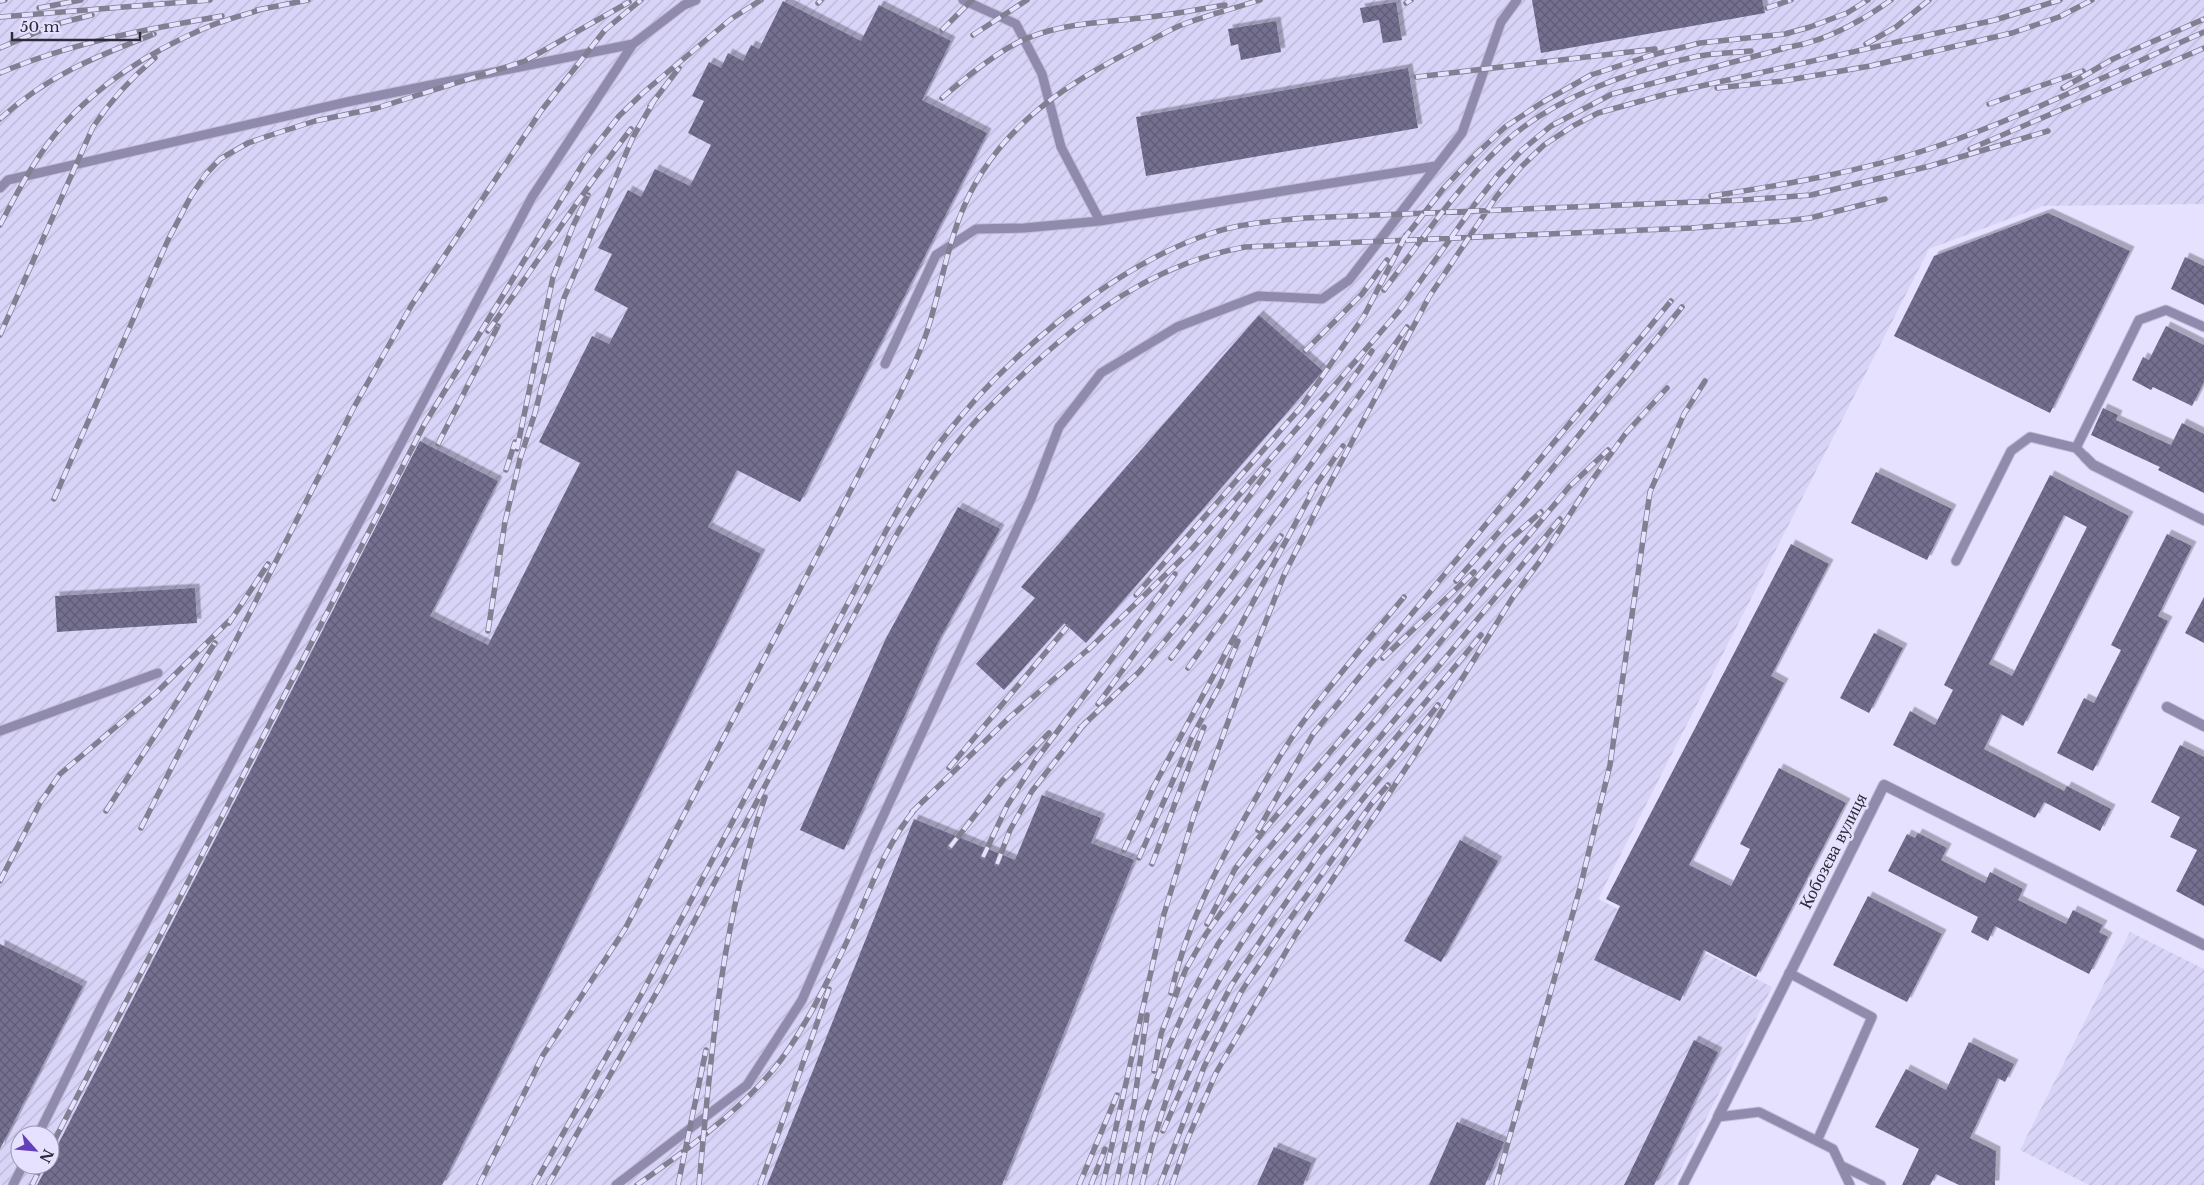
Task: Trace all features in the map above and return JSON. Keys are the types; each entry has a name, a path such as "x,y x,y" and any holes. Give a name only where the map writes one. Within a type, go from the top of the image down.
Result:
{"street":[{"path":"2085,457 2093,465 2204,520"},
{"path":"2167,707 2204,726"},
{"name":"Кобозєва вулиця","path":"1718,1117 1884,785 2204,945"}],"lane":[{"path":"43,1125 103,1003 532,197 633,44 684,5 696,0"},
{"path":"963,0 1016,24 1042,74 1061,147 1100,221"},
{"path":"616,1185 747,1085 802,1000 870,844 1031,500 1059,426 1101,373 1178,327 1258,296 1322,299 1349,280 1462,132 1501,22 1518,0"},
{"path":"0,188 8,180 318,109 633,44"},
{"path":"885,364 936,255 976,230 1100,221 1436,166"},
{"path":"2076,448 2139,320 2166,310 2204,327"},
{"path":"1956,560 2011,451 2030,437 2076,448 2085,457"},
{"path":"0,731 158,673"},
{"path":"1790,973 1872,1017 1817,1141"},
{"path":"1683,1185 1718,1117 1759,1112 1833,1149 1850,1185"},
{"path":"1842,1166 1881,1185"}],"shaded area":[{"path":"0,0 2204,0 2204,204 2043,206 1929,249 1598,899 1772,987 1673,1185 0,1185"},
{"path":"2130,932 2204,969 2204,1185 2089,1185 2020,1150"}],"building":[{"path":"1532,0 1762,0 1765,13 1541,53"},
{"path":"783,1 861,41 879,5 951,41 922,100 987,133 800,502 737,470 708,527 761,554 442,1185 37,1185 42,1175 60,1175 60,1141 420,441 498,481 430,616 488,645 580,463 539,442 592,336 609,344 628,308 594,290 612,254 598,248 628,190 641,197 655,169 690,186 711,145 688,133 704,101 692,96 709,62 721,68 728,53 743,61 751,45 759,49"},
{"path":"1396,2 1402,40 1383,43 1379,20 1363,23 1360,8"},
{"path":"1276,21 1281,52 1241,60 1238,44 1231,46 1228,29"},
{"path":"1408,68 1418,128 1146,176 1136,117"},
{"path":"2048,213 2130,251 2050,413 1894,336 1934,256"},
{"path":"2185,257 2204,266 2204,305 2171,289"},
{"path":"1259,315 1323,371 1086,643 1064,623 1004,690 976,664 1035,598 1021,587"},
{"path":"2166,326 2204,345 2204,382 2192,406 2153,387 2151,390 2132,380 2143,357 2149,360"},
{"path":"2103,408 2118,415 2116,420 2171,445 2182,423 2204,434 2204,493 2158,470 2160,467 2091,435"},
{"path":"1876,472 1952,509 1927,560 1851,523"},
{"path":"2050,475 2129,516 2023,726 2001,714 1984,749 2064,791 2067,786 2111,809 2100,831 2044,802 2035,818 1893,745 1910,711 1935,725 1953,690 1944,685","holes":["2064,515 2087,527 2012,676 1989,664"]},
{"path":"958,507 1000,529 938,642 844,850 800,830 886,638"},
{"path":"2167,534 2192,546 2158,616 2168,621 2093,771 2057,753 2084,698 2094,703 2121,650 2111,645"},
{"path":"1791,544 1829,564 1771,676 1784,683 1689,865 1731,886 1750,849 1740,844 1779,768 1846,803 1756,977 1704,950 1680,1001 1594,960 1620,906 1606,899"},
{"path":"195,588 197,623 57,632 55,596"},
{"path":"2204,597 2204,643 2185,633"},
{"path":"1874,633 1903,648 1869,713 1840,698"},
{"path":"2180,745 2204,757 2204,906 2176,891 2197,850 2170,837 2180,817 2151,802"},
{"path":"1042,795 1101,818 1091,843 1134,860 1002,1185 767,1185 914,819 1015,860"},
{"path":"1918,833 1947,848 1941,860 1985,883 1990,872 2023,889 2018,900 2066,924 2073,910 2103,925 2099,932 2108,937 2089,974 1995,926 1988,941 1971,932 1978,917 1888,871 1907,834 1915,838"},
{"path":"1460,840 1498,861 1441,962 1404,941"},
{"path":"1868,896 1942,934 1907,1002 1833,965"},
{"path":"0,944 83,986 12,1125 10,1125 10,1129 0,1149"},
{"path":"1694,1040 1718,1052 1654,1185 1624,1185"},
{"path":"1969,1042 2014,1064 2005,1082 1998,1078 1970,1138 1996,1151 1995,1185 1959,1185 1936,1174 1930,1185 1902,1185 1919,1149 1875,1127 1906,1069 1946,1090"},
{"path":"1457,1122 1504,1142 1485,1185 1429,1185"},
{"path":"1274,1147 1312,1163 1303,1185 1257,1185"}],"railway":[{"path":"0,1 5,0"},
{"path":"39,8 81,0"},
{"path":"0,17 210,0"},
{"path":"257,10 308,0"},
{"path":"141,828 354,407 411,306 541,111 605,30 641,0"},
{"path":"60,1130 424,425 587,157 619,116 644,92 731,19 761,0"},
{"path":"818,3 821,0"},
{"path":"942,30 972,0"},
{"path":"973,35 1027,0"},
{"path":"479,1185 543,1055 625,929 912,369 933,312 950,245 959,219 972,189 989,162 1008,138 1030,116 1081,79 1178,26 1260,0"},
{"path":"1406,3 1411,0"},
{"path":"1767,8 1791,0"},
{"path":"1403,240 1443,189 1505,127 1543,102 1591,75 1652,55 1700,43 1785,34 1847,13 1868,0"},
{"path":"1781,48 1811,42 1839,31 1866,17 1891,0"},
{"path":"1866,44 1896,27 1929,0"},
{"path":"1103,1185 1164,914 1194,815 1284,575 1329,485 1429,297 1496,197 1521,167 1544,145 1573,126 1598,113 1670,93 1995,20 2060,0"},
{"path":"1717,88 1783,81 1870,66 2012,33 2059,17 2092,0"},
{"path":"54,499 168,240 191,196 206,174 220,159 248,143 271,135 315,121 377,108 525,61 629,2"},
{"path":"942,98 996,56 1015,44 1047,31 1081,24 1159,16 1225,5"},
{"path":"0,225 28,173 54,136 78,109 111,81 147,57 185,37 212,25 263,9"},
{"path":"0,48 56,24 92,15"},
{"path":"0,73 27,62 81,45 222,16"},
{"path":"2063,88 2113,59 2204,19"},
{"path":"1711,196 1821,177 1929,149 2033,109 2204,32"},
{"path":"0,119 36,90 54,79 92,59 154,34"},
{"path":"1088,650 1192,549 1399,311 1475,204 1498,175 1522,150 1551,126 1612,94 1786,48"},
{"path":"1970,149 2204,48"},
{"path":"1416,77 1655,49"},
{"path":"1384,290 1440,214 1470,178 1503,144 1545,113 1593,88 1644,70 1701,56 1751,51"},
{"path":"0,335 93,127 121,90 155,58"},
{"path":"650,106 679,68"},
{"path":"1989,104 2083,71"},
{"path":"488,631 505,522 520,459 535,413 564,298 633,137 654,101"},
{"path":"488,331 631,129"},
{"path":"534,1185 641,995 912,485 941,441 996,378 1028,347 1099,291 1136,268 1174,248 1212,233 1246,225 1305,218 1743,200 1811,195 1930,166 2048,131"},
{"path":"517,449 553,277 573,226 588,195"},
{"path":"548,1185 663,981 894,539 930,480 961,438 1002,394 1043,355 1095,314 1151,279 1212,255 1245,247 1691,228 1810,218 1885,199"},
{"path":"1136,595 1301,407 1364,316 1406,235"},
{"path":"1305,351 1362,294 1387,260"},
{"path":"1347,692 1671,301"},
{"path":"1456,581 1526,501 1682,307"},
{"path":"438,444 498,326"},
{"path":"1171,658 1230,580 1407,327"},
{"path":"1080,728 1139,672 1188,613 1372,351"},
{"path":"1496,1185 1580,888 1610,765 1650,492 1684,414 1705,381"},
{"path":"1172,1185 1188,1138 1216,1073 1295,936 1412,759 1513,597 1540,561 1590,483 1626,433 1667,388"},
{"path":"506,470 515,442"},
{"path":"1310,493 1343,446"},
{"path":"1154,1071 1161,1034 1185,971 1206,934 1256,864 1569,487 1608,450"},
{"path":"1173,600 1268,471"},
{"path":"1124,850 1154,786 1315,487"},
{"path":"1207,924 1235,869 1266,828 1507,542 1541,512"},
{"path":"1129,1185 1144,1116 1168,1048 1191,996 1218,944 1270,871 1560,519"},
{"path":"1188,668 1281,536"},
{"path":"229,623 268,564"},
{"path":"1383,658 1474,572"},
{"path":"983,857 1007,806 1036,760 1175,574"},
{"path":"1098,704 1177,595"},
{"path":"1171,993 1185,944 1204,896 1239,827 1278,760 1298,728 1318,702 1404,597"},
{"path":"0,881 40,803 60,774 156,693 232,618"},
{"path":"949,768 1067,627"},
{"path":"1142,1185 1156,1131 1184,1052 1221,977 1249,931 1279,887 1344,801 1481,635"},
{"path":"1139,858 1192,737 1221,683 1238,641"},
{"path":"106,811 215,643"},
{"path":"912,812 1010,717 1092,646"},
{"path":"1258,830 1313,734 1350,689"},
{"path":"1163,1131 1202,1042 1231,986 1321,851 1438,705"},
{"path":"997,864 1010,830 1032,791 1085,723"},
{"path":"1152,864 1204,727"},
{"path":"950,847 1002,781 1049,733"},
{"path":"1160,1185 1204,1067 1241,992 1372,803 1388,785"},
{"path":"699,1185 708,1087 728,940 750,844 765,797"},
{"path":"637,1185 691,1146 726,1117 743,1102 783,1058 826,985 892,842 916,808"},
{"path":"760,1185 829,989"},
{"path":"1116,1185 1134,1103 1147,1015"},
{"path":"678,1185 706,1050"},
{"path":"1079,1185 1117,1095"},
{"path":"1091,1185 1105,1149"},
{"path":"32,1185 37,1175"}]}
